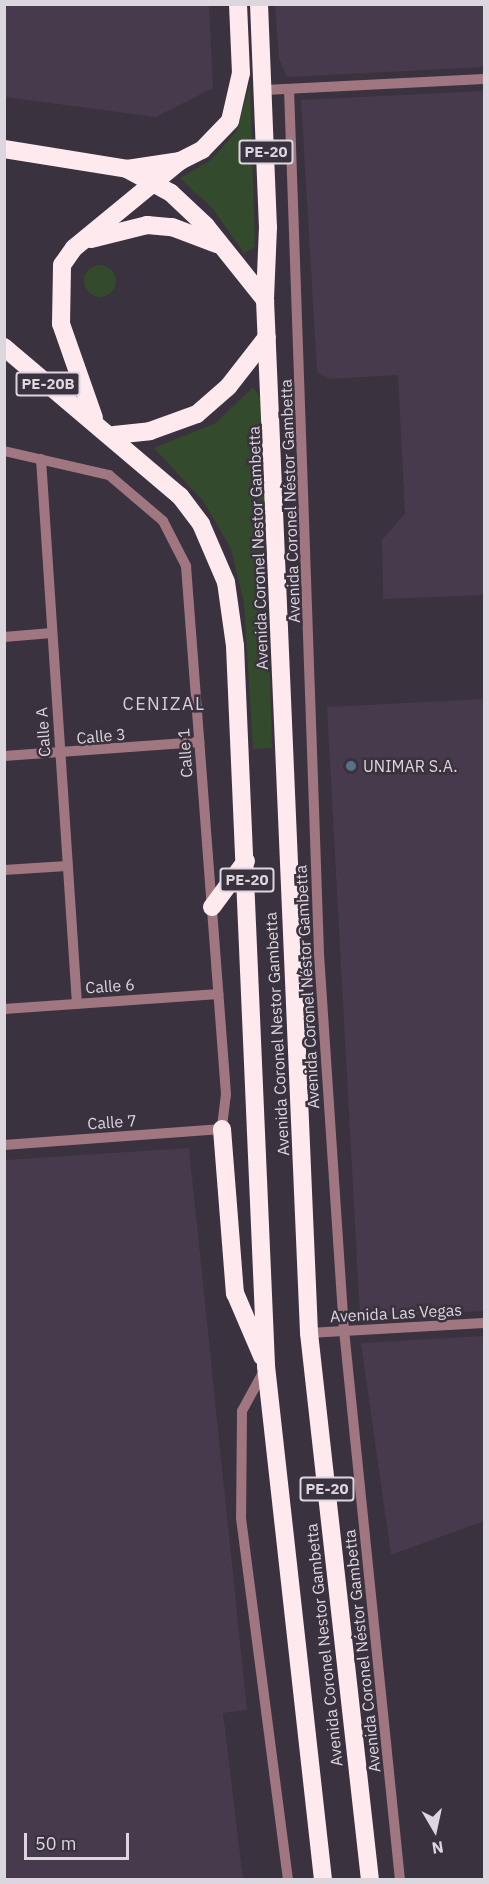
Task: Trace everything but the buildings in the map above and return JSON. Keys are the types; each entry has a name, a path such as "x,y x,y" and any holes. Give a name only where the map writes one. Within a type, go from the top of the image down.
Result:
{"highway":[{"name":"PE-20","path":"127,169 180,160 218,136 238,99 238,4"},
{"name":"Avenida Coronel Nestor Gambetta","path":"259,4 265,90 265,300 309,1333 370,1880"},
{"path":"4,149 127,169 152,183 191,210 265,300"},
{"path":"94,418 61,324 58,285 74,248 180,160"},
{"path":"74,248 96,236 147,225 197,234 220,245"},
{"path":"114,435 150,430 197,414 228,387 267,336"},
{"name":"PE-20B","path":"4,347 94,418"},
{"name":"Avenida Coronel Nestor Gambetta","path":"94,418 180,496 201,524 226,582 235,646 246,861 266,1366 323,1880"},
{"path":"212,907 246,861"},
{"path":"222,1129 235,1293 266,1366"}],"street":[{"path":"265,90 484,80"},
{"name":"Avenida Coronel Néstor Gambetta","path":"289,89 319,954 344,1330 400,1880"},
{"name":"Calle 1","path":"4,452 109,475 163,521 186,566 226,1094 222,1129"},
{"name":"Calle A","path":"41,459 77,1004"},
{"path":"4,637 52,633"},
{"name":"Calle 3","path":"4,756 60,754 199,742"},
{"path":"4,870 67,866"},
{"name":"Calle 6","path":"4,1009 218,994"},
{"name":"Calle 7","path":"4,1145 222,1129"},
{"name":"Avenida Las Vegas","path":"309,1333 484,1323"},
{"path":"266,1366 242,1412 241,1518 288,1880"}],"shaded area":[{"path":"5,4 209,5 213,88 156,117 5,97"},
{"path":"275,5 484,5 484,67 287,77 279,58"},
{"path":"484,91 484,595 383,599 382,540 405,514 398,375 329,379 317,372 301,100"},
{"path":"484,699 484,1311 360,1317 327,707"},
{"path":"189,1148 247,1710 223,1713 243,1879 5,1879 5,1160"},
{"path":"484,1336 484,1521 391,1555 361,1343"}],"green space":[{"path":"250,84 255,247 244,253 213,209 180,178 211,160 236,132"},
{"path":"100,265 111,270 116,281 111,292 100,297 89,292 84,281 89,270"},
{"path":"253,387 262,401 272,748 253,749 244,603 231,549 204,502 154,448 216,423"}],"place":[{"name":"UNIMAR S.A.","path":"351,766"}],"district":[{"name":"CENIZAL","path":"164,704"}]}
